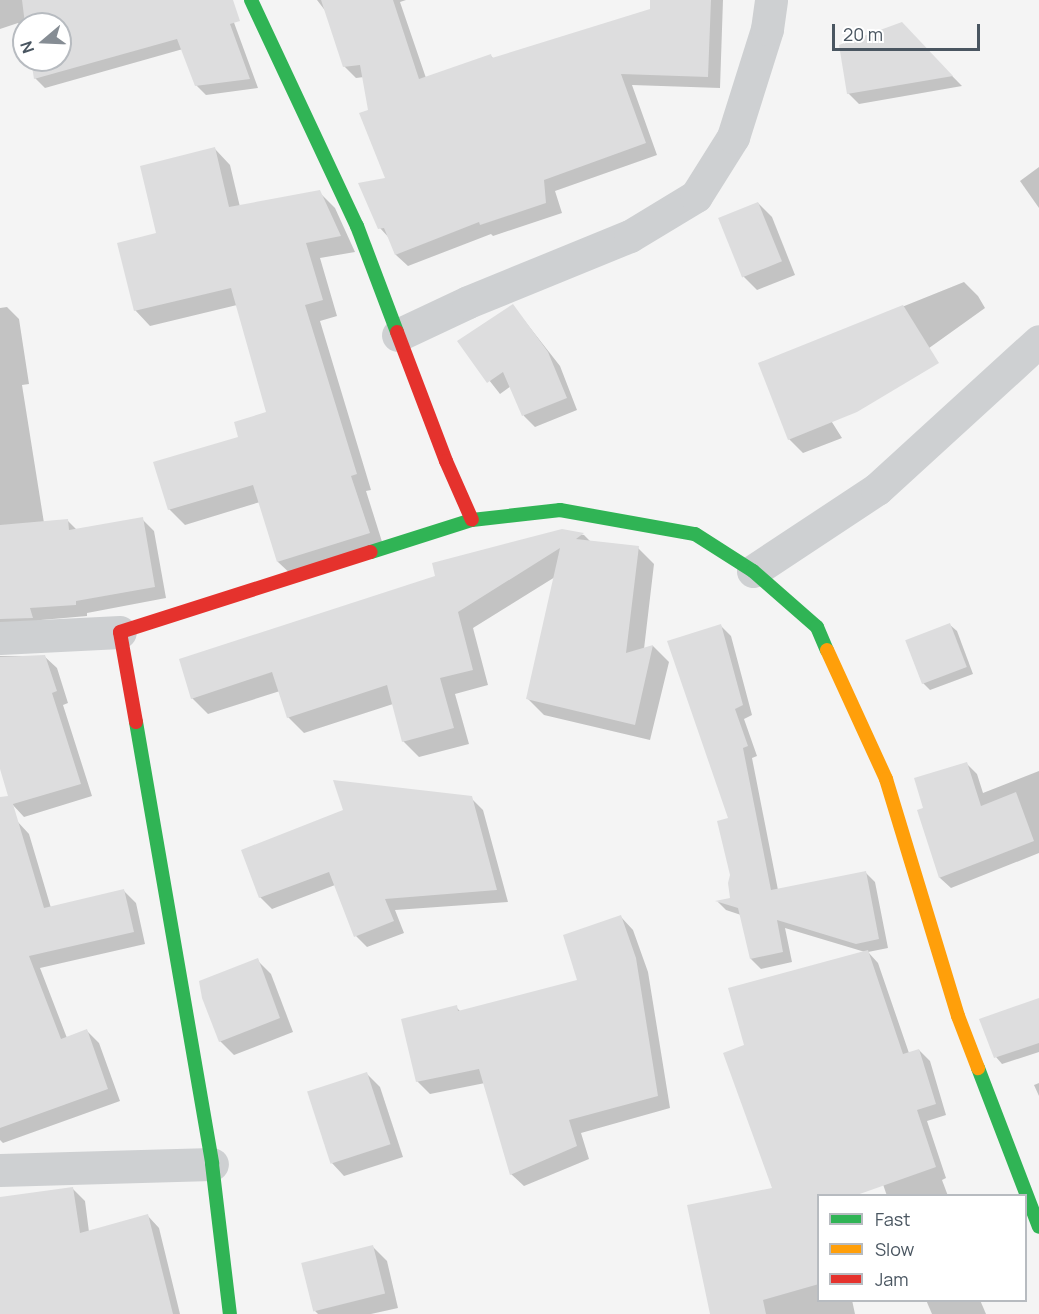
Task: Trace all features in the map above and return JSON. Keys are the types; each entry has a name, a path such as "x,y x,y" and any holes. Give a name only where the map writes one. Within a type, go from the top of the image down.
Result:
{"street":[{"path":"251,0 357,226 472,520"},
{"path":"398,335 468,302 630,236 696,196 733,137 767,29 771,0"},
{"path":"753,570 877,489 1039,341"},
{"path":"0,638 120,633 472,520 560,510 694,534 753,570 816,627 886,778 958,1016 1026,1194"},
{"path":"120,633 212,1164 230,1314"},
{"path":"0,1170 212,1164"},
{"path":"1027,1196 1039,1227"}],"building":[{"path":"22,0 233,0 240,21 230,24 250,79 195,86 177,39 72,68 72,12 24,12"},
{"path":"321,0 393,0 419,79 491,54 492,58 650,9 650,0 711,0 708,77 621,74 646,143 544,180 546,203 480,225 479,222 395,255 384,228 378,229 358,183 385,178 359,113 368,110 360,65 343,67"},
{"path":"902,22 953,76 847,94 839,45"},
{"path":"33,72 59,72 34,79"},
{"path":"215,147 229,207 320,190 341,236 306,243 323,300 305,305 357,474 351,476 370,533 277,562 253,485 168,510 153,462 238,437 234,422 266,412 231,288 134,311 117,243 156,233 140,166"},
{"path":"758,202 782,261 742,277 718,218"},
{"path":"513,304 548,352 567,398 522,416 503,372 487,383 457,341"},
{"path":"903,305 939,363 857,412 788,440 758,363"},
{"path":"143,517 155,587 76,601 76,605 30,608 33,618 0,619 0,525 68,519 69,530"},
{"path":"562,529 584,533 576,539 639,546 626,653 653,645 635,725 526,699 560,548 458,612 473,670 440,678 454,728 402,742 387,685 287,718 272,672 191,699 179,659 435,576 432,563"},
{"path":"950,623 967,667 922,684 905,640"},
{"path":"721,624 743,705 735,709 748,746 743,748 771,890 866,871 879,939 856,944 777,920 783,952 750,959 738,908 715,901 730,898 728,883 730,875 717,821 728,818 667,641"},
{"path":"45,655 57,691 52,693 81,784 13,804 44,908 124,889 134,932 29,956 61,1039 87,1029 108,1089 0,1128 0,797 8,796 0,769 0,657"},
{"path":"967,762 981,806 1016,792 1034,841 939,878 917,810 923,808 914,778"},
{"path":"333,780 472,796 497,890 385,899 394,921 354,937 329,872 259,898 241,850 343,810"},
{"path":"621,915 636,958 658,1096 569,1120 577,1146 510,1175 479,1069 416,1082 401,1019 457,1005 458,1011 577,980 563,935"},
{"path":"868,950 903,1054 919,1049 936,1104 917,1110 936,1167 860,1194 817,1194 817,1285 763,1300 766,1314 710,1314 687,1205 772,1188 723,1053 744,1045 728,988"},
{"path":"258,958 280,1018 219,1042 202,998 199,981"},
{"path":"1039,998 1039,1043 994,1058 979,1019"},
{"path":"367,1072 390,1144 331,1164 307,1091"},
{"path":"73,1187 80,1233 148,1214 173,1314 0,1314 0,1197"},
{"path":"373,1245 385,1294 313,1311 301,1263"}],"traffic: fast":[{"path":"251,0 357,226 397,332"},
{"path":"371,552 472,520 560,510 695,534 753,571 817,627 827,650"},
{"path":"136,722 212,1164 230,1314"},
{"path":"978,1068 1026,1194"},
{"path":"1027,1196 1039,1227"}],"traffic: slow":[{"path":"827,650 886,779 958,1016 978,1068"}],"traffic: jam":[{"path":"397,332 446,461 472,520"},
{"path":"136,722 120,632 371,552"}]}
